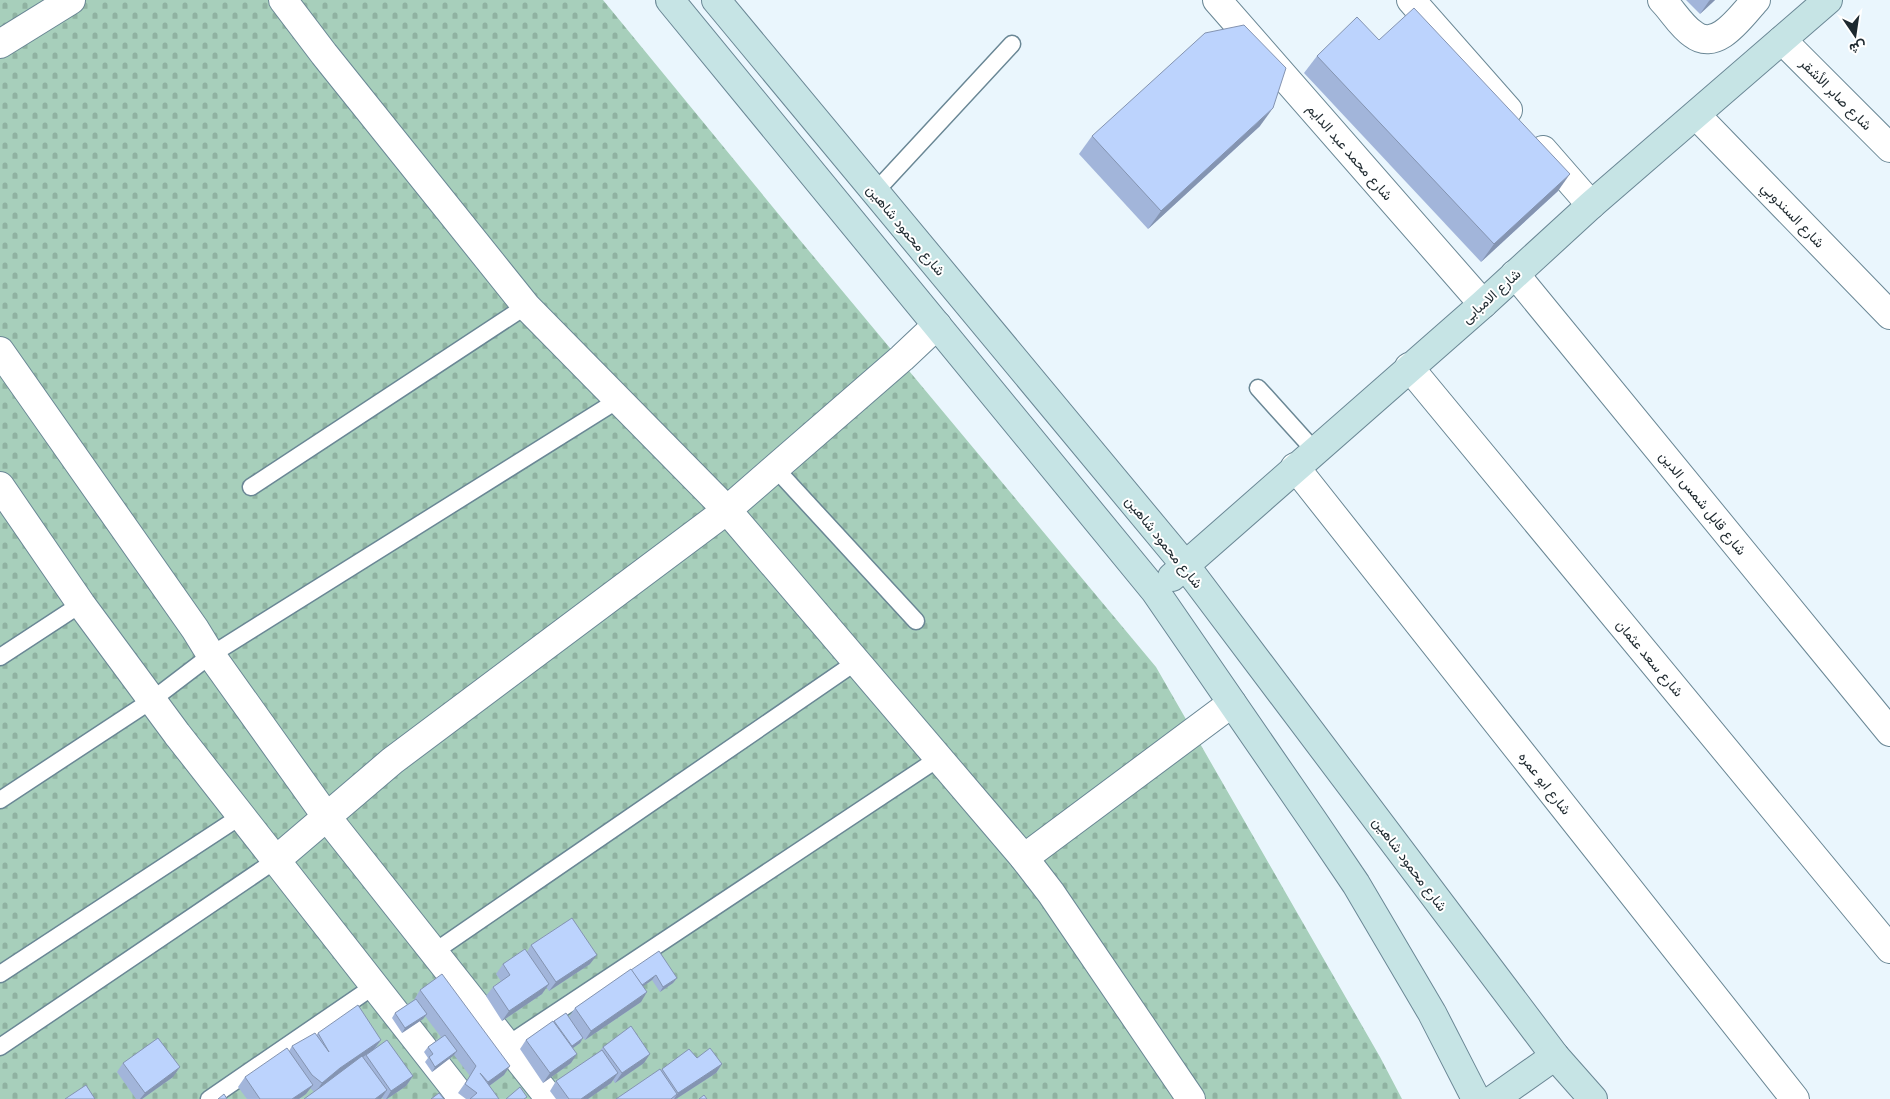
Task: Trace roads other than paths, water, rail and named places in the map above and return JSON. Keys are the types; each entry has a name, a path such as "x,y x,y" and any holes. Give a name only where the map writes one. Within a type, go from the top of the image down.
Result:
{"main road":[{"path":"670,0 1154,591 1356,884 1432,1013 1476,1099"},
{"name":"شارع محمود شاهين","path":"716,0 1185,565 1555,1056 1593,1099"},
{"name":"شارع الامبابى","path":"1154,591 1483,304 1591,205 1828,0"},
{"path":"1494,1099 1555,1056"}],"street":[{"path":"0,44 71,0"},
{"path":"283,0 526,306 727,510 1024,858 1051,893 1191,1099"},
{"name":"شارع محمد عبد الدايم","path":"1217,0 1483,304"},
{"path":"1412,0 1591,205"},
{"path":"1662,0 1692,34 1705,41 1716,39 1756,0"},
{"name":"شارع صابر الأشقر","path":"1782,40 1890,148"},
{"name":"شارع السندوبي","path":"1696,116 1890,315"},
{"name":"شارع قابل شمس الدين","path":"1515,274 1890,732"},
{"path":"276,860 392,761 727,510 902,358 937,325"},
{"path":"0,351 326,816 550,1099"},
{"name":"شارع سعد عثمان","path":"1409,367 1890,948"},
{"name":"شارع ابو عمره","path":"1304,459 1795,1099"},
{"path":"0,486 81,604 152,700 463,1099"},
{"path":"1024,858 1232,703"}],"lane":[{"path":"875,192 1012,44"},
{"path":"251,486 526,306"},
{"path":"1258,388 1304,459"},
{"path":"0,800 152,700 211,654 618,400"},
{"path":"775,468 916,621"},
{"path":"0,657 81,604"},
{"path":"434,952 856,662"},
{"path":"507,1045 939,758"},
{"path":"0,974 241,816"},
{"path":"0,1047 276,860"},
{"path":"209,1099 374,986"}]}
